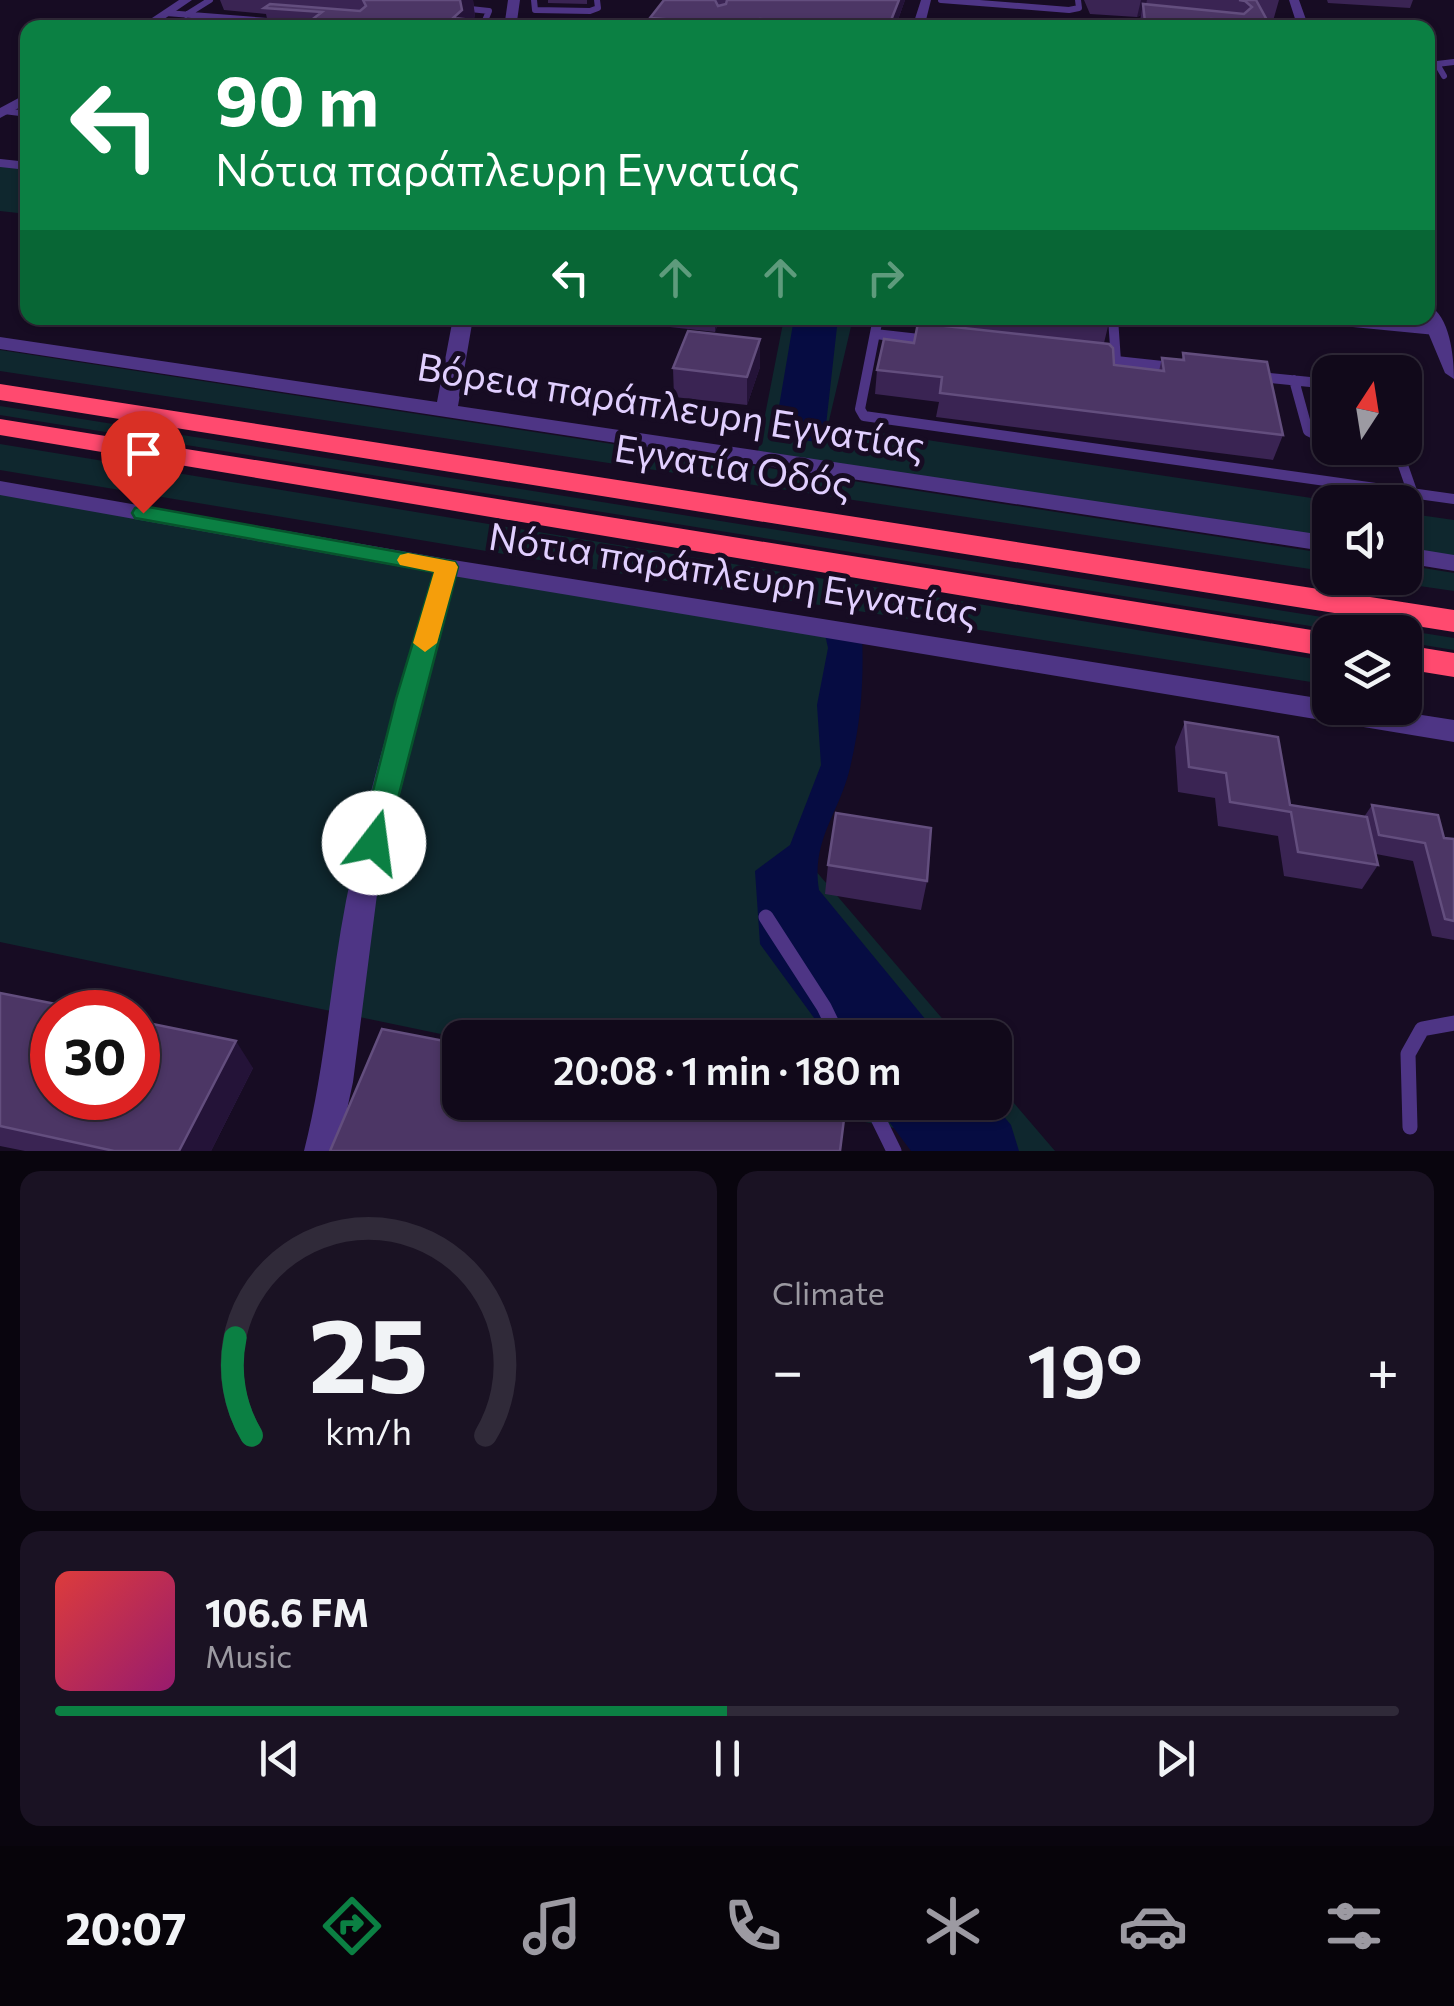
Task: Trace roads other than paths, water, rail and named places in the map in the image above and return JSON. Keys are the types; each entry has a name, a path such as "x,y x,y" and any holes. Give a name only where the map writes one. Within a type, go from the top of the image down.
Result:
{"highway":[{"name":"Εγνατία Οδός","path":"0,392 1454,621"},
{"name":"Εγνατία Οδός","path":"0,427 1312,641"},
{"path":"1422,660 1454,665"}],"street":[{"path":"155,20 188,0"},
{"path":"446,411 461,325"},
{"path":"1434,325 1454,373"},
{"name":"Βόρεια παράπλευρη Εγνατίας","path":"0,343 1312,541"},
{"name":"Νότια παράπλευρη Εγνατίας","path":"0,488 447,567 1454,730"},
{"path":"1422,558 1454,563"},
{"path":"321,1151 336,1097 366,871 447,567"}],"lane":[{"path":"186,15 210,0"},
{"path":"534,0 535,10 590,11 598,8 597,0"},
{"path":"941,0 1069,10 1079,8 1078,0"},
{"path":"447,7 489,11 485,20"},
{"path":"166,13 257,20"},
{"path":"1444,76 1437,64 1454,62"},
{"path":"877,325 860,409 864,416 1350,485"},
{"path":"1114,325 1116,361"},
{"path":"1384,325 1436,330"},
{"path":"875,334 949,342"},
{"path":"1097,359 1175,368"},
{"path":"1255,376 1312,382"},
{"path":"1294,380 1308,431 1312,433"},
{"path":"1422,495 1454,500"},
{"path":"766,917 830,1020"},
{"path":"1410,1127 1408,1054 1422,1029 1454,1023"},
{"path":"879,1120 894,1151"}]}
